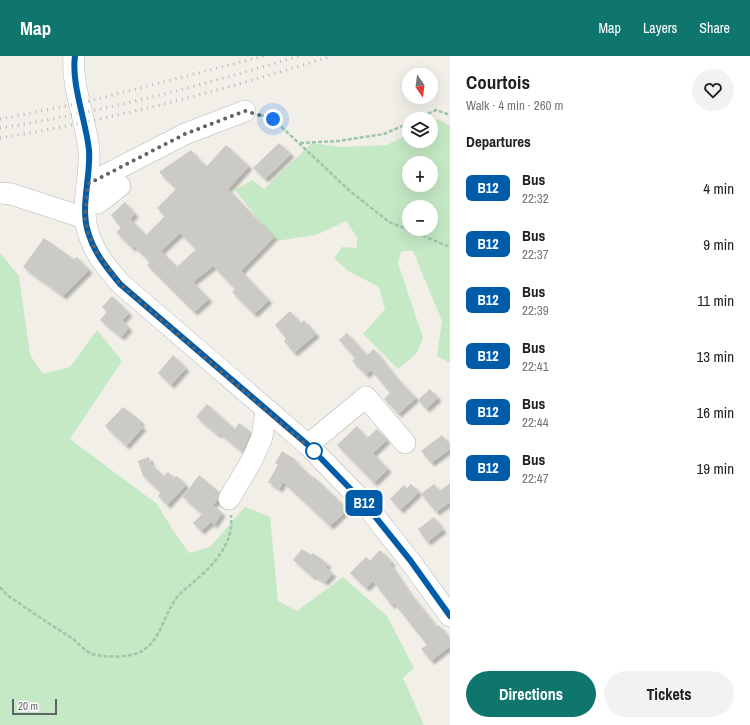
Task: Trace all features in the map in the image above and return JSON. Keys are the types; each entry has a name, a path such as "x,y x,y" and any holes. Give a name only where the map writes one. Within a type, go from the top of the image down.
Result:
{"street":[{"path":"74,56 89,150 86,202 96,251 120,284 308,445 365,504 446,602"},
{"path":"86,202 185,134 245,111"},
{"path":"0,193 98,203 120,186"},
{"path":"308,445 366,397 404,443"},
{"path":"229,499 252,460 262,437 266,410"}],"path":[{"path":"432,112 436,110 450,115"},
{"path":"245,111 273,119 350,191 389,222 450,247"},
{"path":"299,143 338,141 384,134 402,126"},
{"path":"0,587 7,595 91,654 120,657 144,650 155,638 162,622 178,595 201,576 217,560 230,536 232,527 229,499"}],"green space":[{"path":"438,119 450,126 450,363 437,356 442,321 413,251 401,251 398,263 423,338 416,354 398,369 363,334 385,309 379,287 348,271 334,258 342,247 357,248 357,237 346,221 316,235 276,241 235,190 252,180 264,189 312,143 342,147 387,145 402,138 402,148 438,148"},
{"path":"0,253 19,276 30,355 43,374 70,367 97,330 122,361 70,439 157,504 189,553 210,547 245,507 270,517 278,601 297,611 343,577 387,616 414,668 403,678 424,725 0,725"}],"building":[{"path":"279,143 291,154 265,179 253,168"},
{"path":"226,145 249,166 228,189 274,237 241,271 269,300 254,314 232,292 235,289 213,266 193,282 209,299 194,312 147,265 150,262 134,246 132,248 116,232 121,228 111,215 125,202 135,214 130,219 146,235 165,216 157,208 176,189 159,172 191,150 203,164 204,163 207,166","holes":["180,233 196,249 177,267 161,251"]},
{"path":"44,238 74,259 77,257 89,270 63,296 23,267"},
{"path":"112,296 129,313 122,320 129,328 121,337 100,320 107,312 102,307"},
{"path":"290,311 301,323 304,320 316,334 294,353 284,341 286,338 275,325"},
{"path":"347,333 367,355 374,349 394,375 416,398 398,414 384,399 390,393 371,370 366,375 352,361 355,358 339,340"},
{"path":"173,355 186,368 171,385 158,373"},
{"path":"430,389 438,398 426,409 418,400"},
{"path":"207,404 235,429 239,423 251,432 242,452 196,417"},
{"path":"123,407 141,421 139,424 143,427 126,446 105,426"},
{"path":"357,426 367,438 377,429 387,440 373,453 388,469 374,483 337,445"},
{"path":"442,435 450,445 450,449 431,463 421,451"},
{"path":"282,451 296,460 295,461 313,478 314,477 348,509 330,526 283,482 279,489 268,482 278,465 275,463"},
{"path":"149,457 151,464 164,476 168,472 174,478 177,476 186,485 167,505 158,496 161,492 143,476 138,461"},
{"path":"199,475 219,492 217,500 213,505 222,513 214,525 211,522 201,531 193,523 202,514 183,497"},
{"path":"450,483 450,502 436,512 421,494 434,484 440,491"},
{"path":"411,484 419,492 400,510 390,499 404,485 407,488"},
{"path":"434,517 443,530 427,542 418,529"},
{"path":"302,549 311,555 313,553 328,564 325,568 333,573 325,582 313,575 313,577 293,560"},
{"path":"380,550 392,562 390,564 409,592 437,627 439,625 450,639 450,646 431,661 421,649 427,645 394,603 391,605 373,581 366,588 350,573 366,557 370,561"}],"railway":[{"path":"0,119 86,102 264,56"},
{"path":"0,128 38,122 151,97 225,78 299,56"},
{"path":"0,138 42,131 168,103 250,81 332,56"}],"bus line":[{"name":"B12","path":"75,56 74,62 89,150 85,218 88,233 96,251 106,267 120,284 308,445 365,504 410,560 450,616"}],"route":[{"path":"273,119 245,111 185,134 88,184 85,218 88,233 96,251 106,267 120,284 317,454 314,451"}]}
